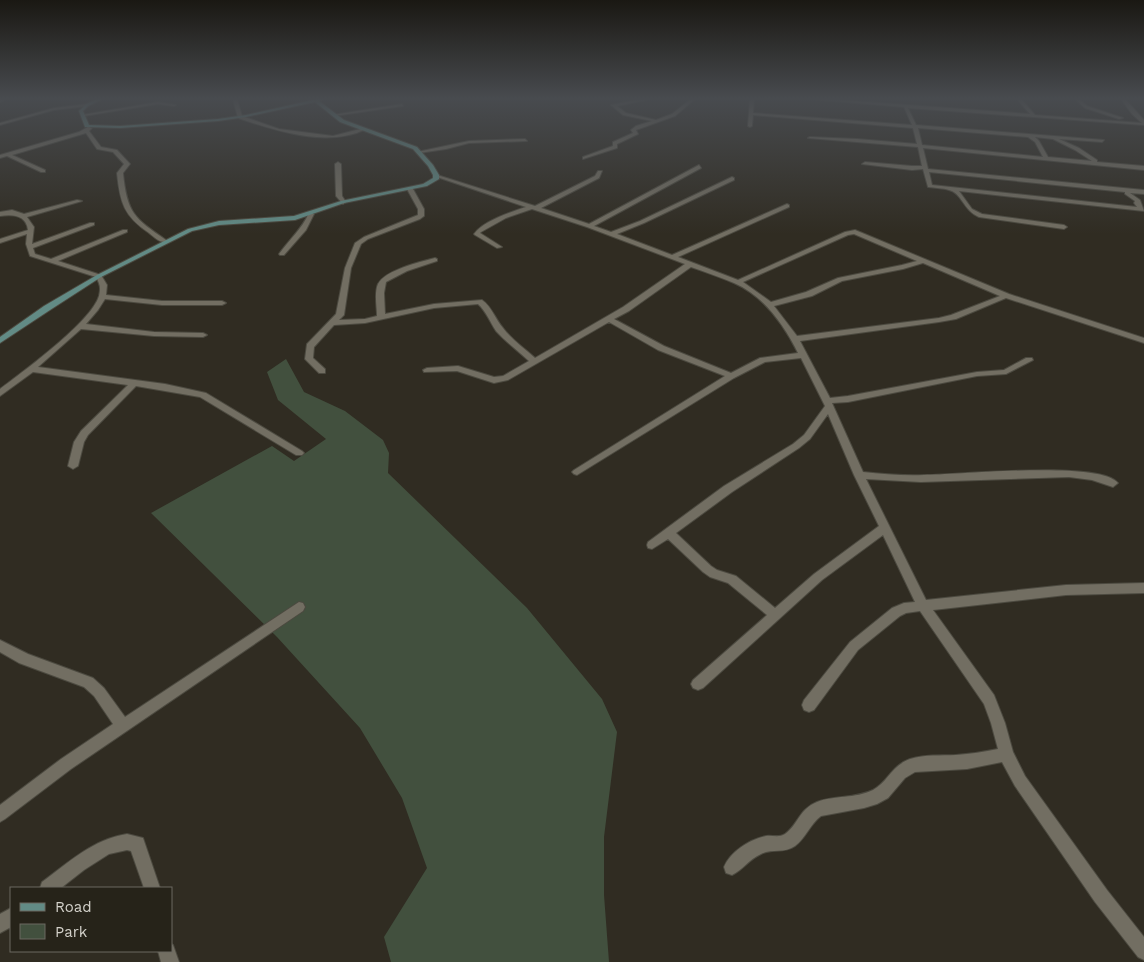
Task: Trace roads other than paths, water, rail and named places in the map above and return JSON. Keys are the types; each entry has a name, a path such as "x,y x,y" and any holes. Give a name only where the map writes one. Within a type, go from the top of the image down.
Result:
{"street":[{"path":"0,157 39,144"},
{"path":"98,144 100,148 116,151 127,164 120,173 122,198 128,214 164,242"},
{"path":"405,144 419,152 436,175 589,226 738,282 770,306 803,355 828,404 859,475 923,606 989,700 998,723 1006,754 1020,781 1045,819 1144,951"},
{"path":"419,152 462,144"},
{"path":"585,158 615,147 615,144"},
{"path":"883,144 1144,168"},
{"path":"920,144 930,186 1143,209"},
{"path":"1039,144 1046,158"},
{"path":"1064,144 1103,164"},
{"path":"9,153 43,171"},
{"path":"338,164 339,196 343,202"},
{"path":"865,164 1144,192"},
{"path":"589,226 699,167"},
{"path":"499,247 481,238 477,234 478,231 504,217 534,207 597,177 600,172"},
{"path":"0,341 47,308 99,276 190,230 213,224 282,220 311,214 343,202 410,188 432,181 436,178 436,175"},
{"path":"610,235 642,222 732,179"},
{"path":"322,371 309,359 310,346 334,322 342,311 348,268 358,243 421,216 421,209 410,188"},
{"path":"953,189 961,193 970,212 981,216 1064,227"},
{"path":"1128,190 1127,193 1138,201 1136,203 1143,209"},
{"path":"24,216 80,201"},
{"path":"671,258 786,206"},
{"path":"0,214 16,212 24,216 31,231 30,247 32,255 99,276 104,285 102,296 92,312 79,326 31,369 0,393"},
{"path":"282,254 308,224 311,214"},
{"path":"30,247 92,224"},
{"path":"0,241 31,231"},
{"path":"52,262 125,231"},
{"path":"738,282 849,232 858,232 1006,296 1144,341"},
{"path":"381,317 381,286 384,281 398,272 435,260"},
{"path":"770,306 809,294 840,279 903,267 923,261"},
{"path":"427,370 458,368 494,380 505,378 609,318 689,265"},
{"path":"102,296 136,302 191,305 222,303"},
{"path":"794,340 939,320 953,317 1006,296"},
{"path":"334,322 350,323 434,306 479,302 484,305 496,325 508,338 534,361"},
{"path":"609,318 668,351 731,376"},
{"path":"79,326 154,334 203,335"},
{"path":"577,472 731,376 763,360 803,355"},
{"path":"652,545 728,489 796,446 807,437 828,404 977,374 1006,372 1029,360"},
{"path":"31,369 166,387 203,394 299,453"},
{"path":"73,466 79,442 84,432 133,384"},
{"path":"859,475 907,480 1047,474 1097,477 1114,484"},
{"path":"698,684 818,577 885,527"},
{"path":"669,534 707,569 714,574 732,579 775,615"},
{"path":"809,704 854,646 896,612 904,608 1066,590 1144,588"},
{"path":"0,814 66,764 299,607"},
{"path":"0,646 24,659 88,682 99,692 123,726"},
{"path":"732,867 746,853 765,844 788,842 810,814 818,809 866,800 880,795 898,774 907,767 986,759 1006,754"},
{"path":"49,887 102,849 119,841 131,841 137,844 152,887"},
{"path":"0,925 10,917"}]}
